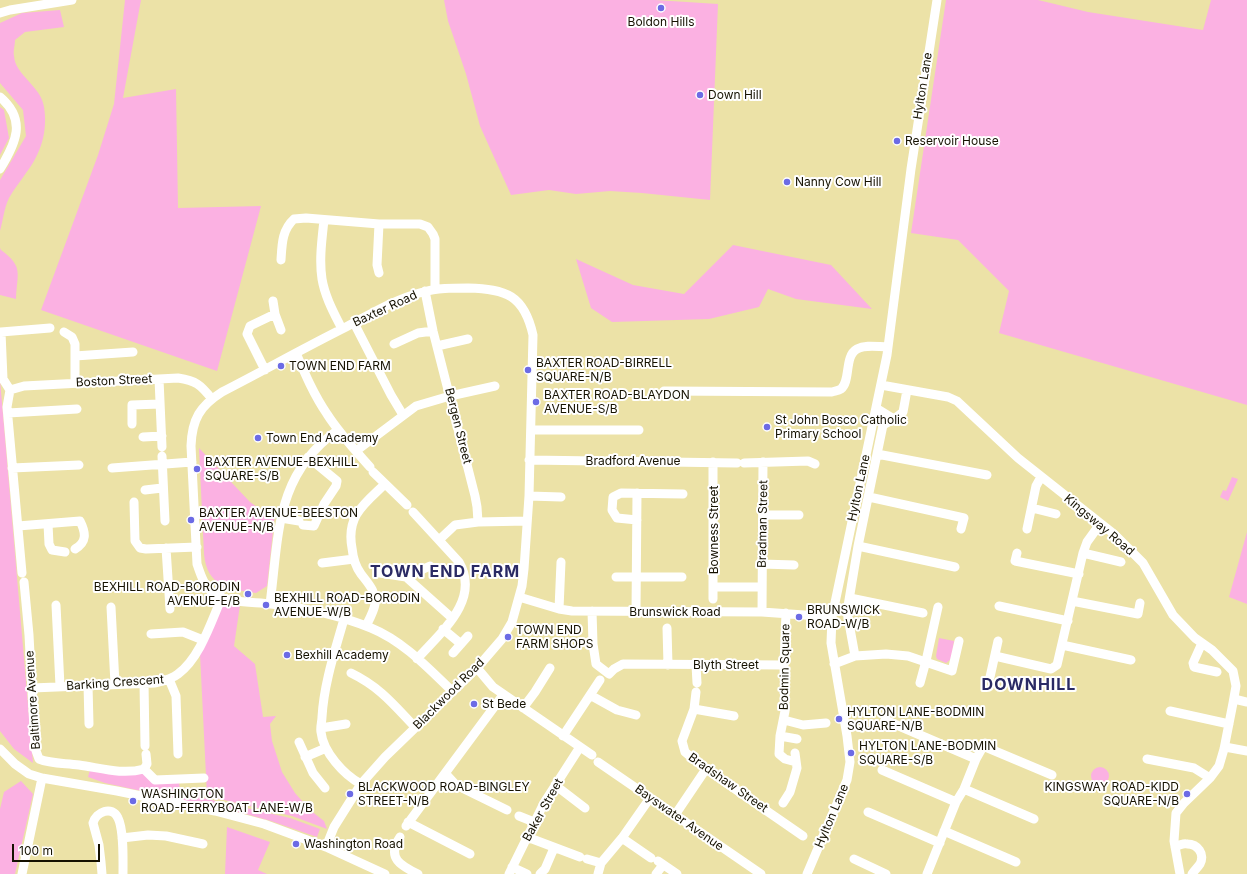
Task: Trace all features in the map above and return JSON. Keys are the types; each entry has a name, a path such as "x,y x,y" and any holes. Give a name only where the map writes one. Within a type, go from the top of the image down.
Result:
{"street":[{"path":"0,13 72,0"},
{"name":"Hylton Lane","path":"809,874 843,792 850,762 831,643 832,617 888,347 911,169 936,0"},
{"path":"0,97 12,110 16,120 17,131 12,149 0,169"},
{"path":"281,260 282,242 285,232 289,223 294,219 379,224 420,224 428,227 435,239 435,289"},
{"path":"324,220 321,249 322,279 328,298 342,329"},
{"path":"379,224 377,265 379,273"},
{"name":"Baxter Road","path":"222,597 218,596 208,588 202,579 197,564 191,446 192,431 202,409 222,392 389,304 425,291 447,288 489,289 503,292 513,298 526,311 533,335 527,521"},
{"name":"Bergen Street","path":"425,291 433,331 475,496 478,522"},
{"path":"272,301 280,330"},
{"path":"265,370 247,334 250,326 275,314"},
{"path":"354,323 403,415"},
{"path":"10,390 3,379 1,332 50,328"},
{"path":"394,344 418,333 433,331"},
{"path":"64,332 72,337 75,344 75,383"},
{"path":"437,346 468,338"},
{"path":"664,390 832,392 841,389 844,385 852,353 857,349 867,346 888,347"},
{"path":"75,356 133,352"},
{"path":"296,353 315,395 338,430 385,484 410,508 459,562 465,575 466,594 458,611 417,659"},
{"name":"Boston Street","path":"10,390 24,386 178,378 194,381 204,389 212,399"},
{"path":"159,379 162,436 162,488 165,521"},
{"name":"Kingsway Road","path":"881,385 948,397 957,401 1041,478 1114,534 1143,564 1173,615 1202,643 1212,650 1233,672 1236,686 1225,747 1219,766 1210,778 1184,803 1176,813 1174,829 1175,847"},
{"path":"356,451 416,406 450,396 494,386"},
{"name":"Baltimore Avenue","path":"10,390 7,407 23,577 32,688 35,748 39,759 46,762 82,765 125,772 144,769"},
{"path":"855,656 847,612 858,546 883,425 903,412 907,390"},
{"path":"132,424 132,405 160,404"},
{"path":"876,408 894,419"},
{"path":"8,413 76,409"},
{"path":"270,604 286,497 292,482 308,457 320,444 338,430"},
{"path":"531,430 639,430"},
{"path":"143,437 162,436"},
{"path":"877,454 987,475"},
{"path":"112,468 162,456 192,462"},
{"path":"282,518 314,526 324,504 336,486 337,481 308,457"},
{"name":"Bradford Avenue","path":"529,460 740,463 808,461 815,464"},
{"name":"Bowness Street","path":"713,462 713,599"},
{"name":"Bradman Street","path":"762,612 763,462"},
{"path":"12,468 79,465"},
{"path":"1027,529 1036,486 1041,478"},
{"path":"366,626 376,604 374,594 369,583 360,572 354,559 350,540 353,521 358,511 385,484"},
{"path":"145,490 162,488"},
{"path":"637,520 617,518 612,510 613,497 621,493 683,494"},
{"path":"636,612 637,493"},
{"path":"529,496 561,497"},
{"path":"869,497 964,518 961,529"},
{"path":"134,502 135,541 140,548 196,547"},
{"path":"1032,508 1056,514"},
{"path":"763,515 798,515"},
{"path":"18,526 80,521 83,527 84,539 82,545 75,549"},
{"path":"439,540 455,525 478,522 527,521"},
{"name":"Blackwood Road","path":"326,847 334,827 361,784 380,762 415,727 477,668 502,639 512,622 519,597 524,571 527,521"},
{"path":"48,524 49,544 52,550 65,552"},
{"path":"995,656 1051,669 1057,665 1083,553 1087,542 1100,524"},
{"path":"858,546 955,566"},
{"path":"166,548 170,609"},
{"path":"1017,553 1015,561 1079,574"},
{"path":"1083,553 1121,562"},
{"path":"322,563 354,559"},
{"path":"559,610 561,562"},
{"path":"762,564 794,565"},
{"path":"406,577 430,566"},
{"path":"380,573 406,577 452,618"},
{"path":"616,577 682,577"},
{"path":"714,587 762,587"},
{"path":"222,597 253,603 318,611 366,626 390,638 417,659 452,691"},
{"name":"Barking Crescent","path":"32,688 144,682 155,683 178,675 193,661 222,597"},
{"name":"Brunswick Road","path":"519,597 559,610 572,611 762,612 832,617"},
{"path":"850,598 923,613"},
{"path":"1072,601 1138,614 1140,603"},
{"path":"56,605 60,686"},
{"path":"999,606 1068,621"},
{"path":"920,683 938,607"},
{"path":"111,608 115,684"},
{"name":"Blyth Street","path":"592,611 594,654 596,664 609,674 622,664 784,665"},
{"name":"Bodmin Square","path":"783,803 790,792 797,768 796,758 786,759 779,754 780,736 785,711 784,665 786,613"},
{"path":"344,619 334,669 323,704 321,732 326,748 342,770 353,780 361,784"},
{"path":"667,628 668,665"},
{"path":"443,629 461,644"},
{"path":"151,634 183,632 203,640"},
{"path":"453,653 468,636"},
{"path":"834,664 855,656 886,654 908,656 952,670 959,641"},
{"path":"990,677 998,641"},
{"path":"1202,643 1193,663 1194,666 1217,672"},
{"path":"1062,645 1130,660"},
{"path":"696,665 697,683"},
{"name":"Bayswater Avenue","path":"477,668 493,687 503,695 580,747 757,873"},
{"path":"522,708 535,692 550,668"},
{"path":"351,674 375,686 415,727"},
{"path":"169,679 176,696 178,754"},
{"path":"563,736 600,680"},
{"path":"144,682 147,764 144,769 154,780 204,778"},
{"path":"88,686 89,724"},
{"name":"Bradshaw Street","path":"696,692 694,709 682,741 685,752 706,769 778,815 803,836"},
{"path":"470,854 407,824 503,695"},
{"path":"590,695 617,710 636,715"},
{"path":"1234,699 1247,702"},
{"path":"694,709 734,716"},
{"path":"1170,711 1229,724"},
{"name":"Bodmin Square","path":"784,720 803,725 826,723"},
{"path":"885,720 976,759"},
{"path":"321,728 346,724"},
{"path":"780,736 797,739"},
{"path":"299,742 312,773 325,788"},
{"path":"927,874 956,802 964,789 976,759 984,745 1052,776"},
{"name":"Baker Street","path":"511,870 534,822 555,785 580,747"},
{"path":"1225,747 1247,751"},
{"path":"305,757 326,748"},
{"path":"0,749 15,764 29,774 42,778 117,790 214,811 264,824 326,847 384,874"},
{"path":"1147,759 1194,768 1210,778"},
{"path":"675,815 706,769"},
{"path":"882,770 956,802"},
{"path":"445,773 456,785 507,810"},
{"path":"22,874 42,778"},
{"path":"555,785 586,808"},
{"path":"964,789 1034,819"},
{"path":"598,874 601,863 622,838 650,798"},
{"path":"102,874 99,846 93,824 101,812 107,811 112,812 118,817 122,830 124,874"},
{"path":"868,812 940,843"},
{"path":"519,816 534,822"},
{"path":"944,831 1016,862"},
{"path":"122,838 148,835 166,836 203,844"},
{"path":"527,837 554,848 601,863"},
{"path":"400,838 396,844 395,852 398,862 405,868 418,874"},
{"path":"622,838 677,874"},
{"path":"1180,874 1175,847 1189,843 1196,846 1202,857 1200,864 1192,874"},
{"path":"540,874 545,869 554,848"},
{"path":"854,860 886,874"},
{"path":"656,874 658,861"},
{"path":"511,870 527,874"}],"shaded area":[{"path":"125,0 141,0 123,98 176,89 178,208 261,206 217,371 41,310 98,155 114,104"},
{"path":"444,0 655,0 718,4 710,200 610,191 576,194 549,190 511,195 480,126 466,74 448,21"},
{"path":"946,0 1038,0 1088,12 1203,30 1211,0 1247,0 1247,405 999,333 1009,291 958,240 911,233"},
{"path":"60,10 64,27 25,32 15,40 15,63 42,100 45,125 42,142 36,158 7,202 0,231 0,180 26,136 23,110 0,83 0,23 22,13"},
{"path":"0,107 4,110 9,138 0,155"},
{"path":"733,245 831,265 872,309 796,299 768,289 759,307 709,319 612,322 591,308 576,259 633,285 684,294"},
{"path":"0,248 13,261 18,271 16,299 0,295"},
{"path":"0,380 33,763 14,749 0,731"},
{"path":"199,448 250,502 261,510 275,513 267,586 256,593 228,588 215,580 206,565 204,554"},
{"path":"1232,477 1238,479 1228,501 1220,497 1223,490 1226,491"},
{"path":"1247,532 1247,604 1229,597"},
{"path":"230,602 240,605 234,646 255,664 263,717 276,716 270,724 272,741 282,772 295,793 310,810 324,821 327,829 292,816 207,796 200,654 221,607"},
{"path":"939,638 954,641 951,659 946,663 937,659 936,656"},
{"path":"1100,767 1106,770 1109,776 1106,782 1100,785 1094,782 1091,776 1094,770"},
{"path":"90,770 142,773 179,782 180,790 202,790 203,798 290,818 320,829 317,837 246,814 105,783 88,777"},
{"path":"21,781 33,794 15,874 0,874 0,809 4,792"},
{"path":"227,827 270,842 258,870 267,874 225,874"}],"place":[{"name":"Boldon Hills","path":"661,8"},
{"name":"Down Hill","path":"700,95"},
{"name":"Reservoir House","path":"897,141"},
{"name":"Nanny Cow Hill","path":"787,182"},
{"name":"TOWN END FARM","path":"281,366"},
{"name":"BAXTER ROAD-BIRRELL SQUARE-N/B","path":"528,370"},
{"name":"BAXTER ROAD-BLAYDON AVENUE-S/B","path":"536,402"},
{"name":"St John Bosco Catholic Primary School","path":"767,427"},
{"name":"Town End Academy","path":"258,438"},
{"name":"BAXTER AVENUE-BEXHILL SQUARE-S/B","path":"197,469"},
{"name":"BAXTER AVENUE-BEESTON AVENUE-N/B","path":"191,520"},
{"name":"BEXHILL ROAD-BORODIN AVENUE-E/B","path":"248,594"},
{"name":"BEXHILL ROAD-BORODIN AVENUE-W/B","path":"266,605"},
{"name":"BRUNSWICK ROAD-W/B","path":"799,617"},
{"name":"TOWN END FARM SHOPS","path":"508,637"},
{"name":"Bexhill Academy","path":"287,655"},
{"name":"St Bede","path":"474,704"},
{"name":"HYLTON LANE-BODMIN SQUARE-N/B","path":"839,719"},
{"name":"HYLTON LANE-BODMIN SQUARE-S/B","path":"851,753"},
{"name":"BLACKWOOD ROAD-BINGLEY STREET-N/B","path":"350,794"},
{"name":"KINGSWAY ROAD-KIDD SQUARE-N/B","path":"1187,794"},
{"name":"WASHINGTON ROAD-FERRYBOAT LANE-W/B","path":"133,801"},
{"name":"Washington Road","path":"296,844"}],"district":[{"name":"TOWN END FARM","path":"445,572"},
{"name":"DOWNHILL","path":"1029,685"}]}
